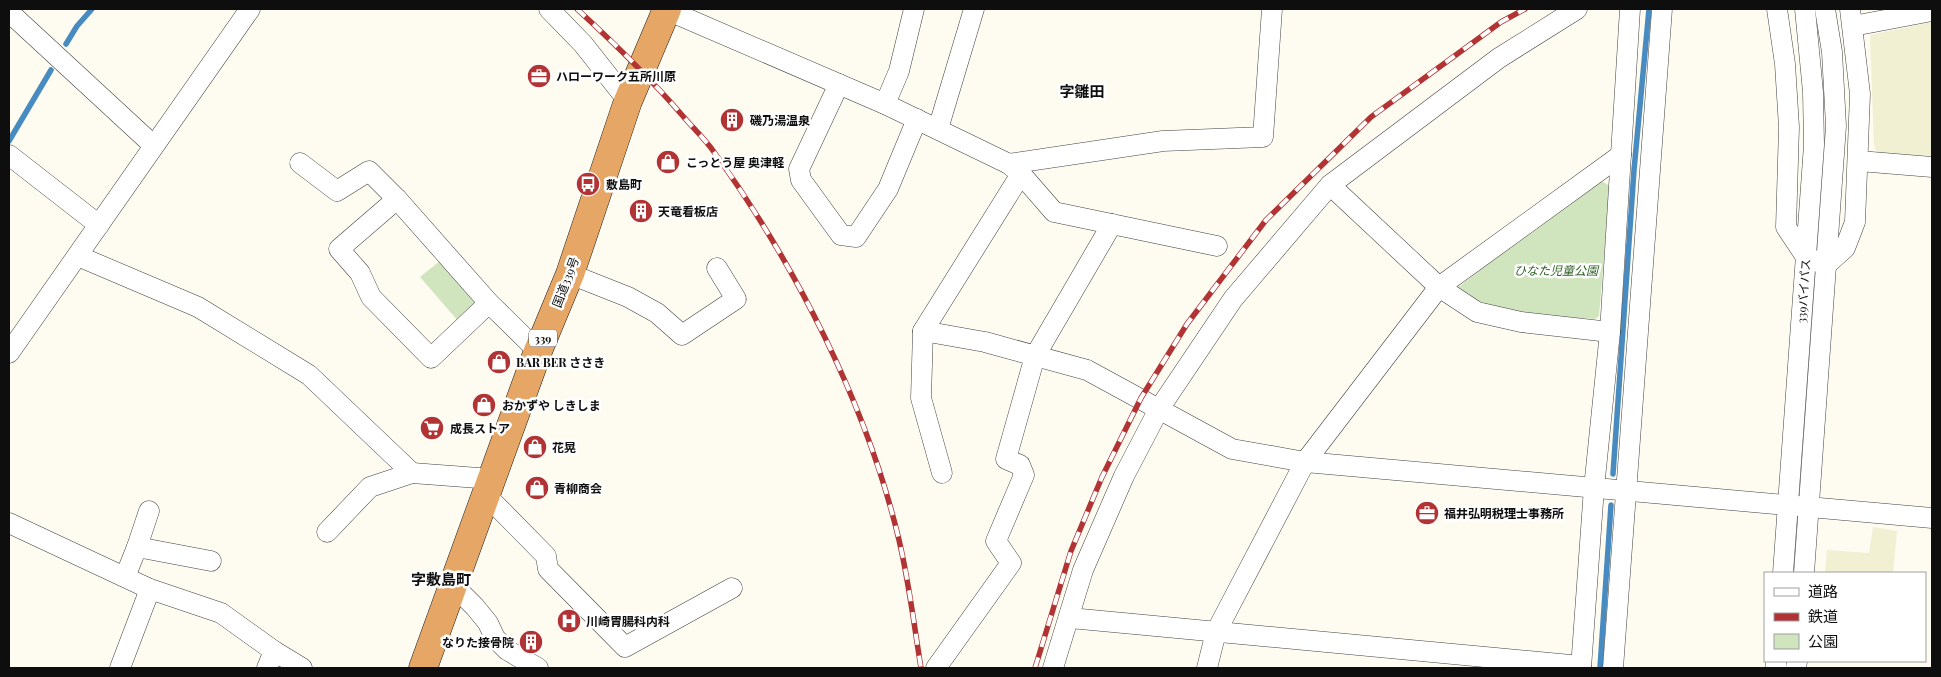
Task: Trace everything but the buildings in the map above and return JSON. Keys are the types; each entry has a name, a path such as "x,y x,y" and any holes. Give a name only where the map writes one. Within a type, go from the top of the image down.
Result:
{"highway":[{"name":"国道339号","path":"423,668 538,351 570,274 628,102 667,10"}],"street":[{"path":"11,346 78,256 153,145 250,9"},
{"path":"549,9 583,44 628,102"},
{"path":"885,104 899,71 914,9"},
{"path":"938,129 974,9"},
{"path":"942,473 921,398 923,331 1015,169 1163,141 1263,137 1272,9"},
{"path":"1053,668 1070,618 1083,570 1106,517 1160,409 1233,299 1330,185 1499,58 1577,9"},
{"path":"1070,618 1216,632 1412,659 1581,667 1594,488 1610,332 1630,9"},
{"path":"1613,668 1662,9"},
{"path":"1777,9 1786,64 1789,127 1786,227 1806,257 1826,265"},
{"name":"339バイパス","path":"1783,572 1814,146 1813,84 1805,9"},
{"path":"1804,572 1836,126 1832,52 1825,9"},
{"path":"667,10 885,104 1015,169 1054,212 1217,246"},
{"path":"1826,265 1845,248 1856,222 1860,94 1852,17 1932,11"},
{"path":"9,12 153,145"},
{"path":"839,84 799,169 801,180 841,235 856,237 888,189 917,119"},
{"path":"9,155 99,225"},
{"path":"1207,668 1216,632 1305,462 1439,287 1621,156"},
{"path":"1859,160 1932,166"},
{"path":"300,163 336,191 369,170 489,303 538,351"},
{"path":"1330,185 1439,287 1477,312 1521,322 1610,332"},
{"path":"397,199 340,249 360,273 371,297 431,358 489,303"},
{"path":"936,668 1012,563 996,541 1024,475 1020,465 1006,459 1035,356 1112,224"},
{"path":"78,256 198,307 309,375 412,474"},
{"path":"570,274 628,297 657,313 682,335 736,299 717,268"},
{"path":"923,331 985,342 1088,370 1232,449 1305,462 1932,518"},
{"path":"327,532 370,487 412,474 489,487 546,556 548,569 625,647 732,588"},
{"path":"125,577 149,511"},
{"path":"9,523 150,589 221,613 270,660 302,668"},
{"path":"137,547 211,561"},
{"path":"454,586 475,607 488,623 495,638 507,650 538,668"},
{"path":"120,668 150,589"}],"green space":[{"path":"1932,22 1932,156 1877,153 1874,145 1870,35"},
{"name":"ひなた児童公園","path":"1598,179 1610,186 1599,316 1595,319 1523,314 1491,306 1456,289"},
{"path":"440,261 474,299 474,307 459,322 420,277"},
{"path":"1873,527 1897,531 1893,572 1825,572 1827,550 1869,553"}],"waterway":[{"path":"66,44 77,26 92,9"},
{"path":"1613,474 1634,170 1649,9"},
{"path":"9,141 51,70"},
{"path":"1600,668 1611,505"}],"railway":[{"path":"577,9 618,47 670,101 710,147 744,195 800,288 848,387 885,489 903,556 921,668"},
{"path":"1035,668 1071,551 1102,477 1141,398 1187,324 1266,220 1371,117 1501,22 1525,9"}],"place":[{"name":"ハローワーク五所川原","path":"539,76"},
{"name":"磯乃湯温泉","path":"732,120"},
{"name":"こっとう屋 奥津軽","path":"668,162"},
{"name":"敷島町","path":"588,184"},
{"name":"天竜看板店","path":"641,211"},
{"name":"BAR BER ささき","path":"499,362"},
{"name":"おかずや しきしま","path":"484,405"},
{"name":"成長ストア","path":"432,428"},
{"name":"花晃","path":"535,447"},
{"name":"青柳商会","path":"537,488"},
{"name":"福井弘明税理士事務所","path":"1427,513"},
{"name":"川崎胃腸科内科","path":"569,621"},
{"name":"なりた接骨院","path":"531,642"}],"district":[{"name":"字雛田","path":"1082,91"},
{"name":"字敷島町","path":"441,579"}]}
